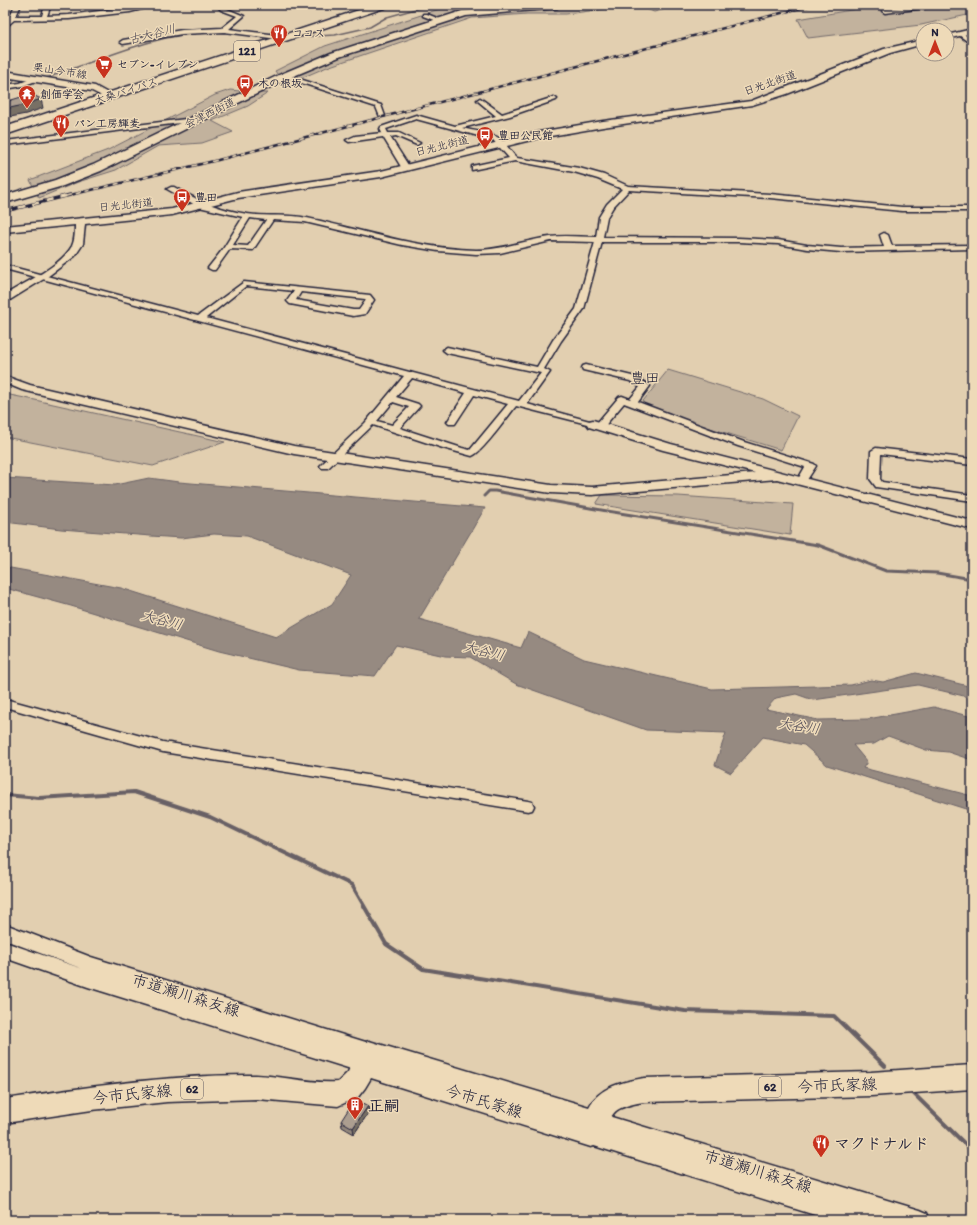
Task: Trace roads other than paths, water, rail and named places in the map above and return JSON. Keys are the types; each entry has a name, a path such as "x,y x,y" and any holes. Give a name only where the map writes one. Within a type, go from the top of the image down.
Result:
{"highway":[{"name":"大桑バイパス","path":"283,37 374,5"},
{"name":"大桑バイパス","path":"5,127 384,5"},
{"name":"会津西街道","path":"5,199 59,183 97,168 285,76 336,55 442,17 465,13 479,8 557,5"},
{"name":"大桑バイパス","path":"5,131 107,95"}],"main road":[{"name":"栗山今市線","path":"5,74 95,89 107,95"},
{"name":"今市氏家線","path":"5,1111 92,1098 168,1090 257,1087 332,1094 344,1092 350,1088 357,1079 367,1058 593,1128 601,1107 607,1101 620,1094 644,1090 871,1084 972,1077"}],"street":[{"path":"5,26 12,18 18,5"},
{"path":"44,17 48,5"},
{"path":"117,5 121,11"},
{"path":"5,18 44,17 121,11 153,5"},
{"path":"218,5 227,11 241,16 224,30"},
{"path":"885,11 932,5"},
{"path":"425,15 442,17"},
{"path":"123,42 182,32 224,30 283,37"},
{"path":"955,35 972,31"},
{"path":"961,34 972,43"},
{"name":"日光北街道","path":"5,229 158,214 202,206 238,196 364,177 539,135 603,124 752,103 784,92 887,51 915,44"},
{"path":"285,76 379,106 383,128 390,144 406,168"},
{"path":"5,87 21,85 36,79"},
{"path":"480,100 501,117"},
{"path":"454,128 501,117 554,100"},
{"path":"383,128 416,118 496,139 508,150 508,154 515,160"},
{"path":"5,143 194,120"},
{"path":"349,140 355,138 397,134 417,143"},
{"path":"475,168 515,160 554,165 576,170 601,177 627,188 770,196 902,209 924,210 972,208"},
{"path":"539,370 557,340 580,309 606,211 627,188"},
{"path":"171,189 202,206 248,216 305,220 402,243 462,251 500,251 551,239 739,240 778,242 807,247 841,250 972,248"},
{"path":"212,268 226,253 228,246 248,216"},
{"path":"228,246 250,248 271,218"},
{"path":"5,300 62,261 78,245 80,222"},
{"path":"884,236 889,250"},
{"path":"5,267 517,404 667,447 780,475 972,526"},
{"path":"200,319 244,284 367,297 370,300 362,312 353,313 291,301 299,290"},
{"path":"371,422 472,453 546,372 447,350"},
{"path":"586,368 633,379 645,386 632,403"},
{"path":"325,466 371,422 410,376"},
{"path":"5,379 26,388 294,450 570,491 634,489 709,480 780,475"},
{"path":"452,422 471,392"},
{"path":"391,398 415,406 394,428"},
{"path":"597,426 622,399 741,444 811,466 802,481"},
{"path":"972,462 876,451 875,479 879,485 972,498"},
{"path":"5,703 163,747 528,806"},
{"name":"市道瀬川森友線","path":"5,932 90,964 367,1058"},
{"name":"市道瀬川森友線","path":"5,950 88,979 367,1058"},
{"name":"市道瀬川森友線","path":"593,1128 864,1220"},
{"name":"市道瀬川森友線","path":"593,1128 920,1220"}],"water":[{"name":"大谷川","path":"5,478 115,485 149,478 179,482 485,508 419,619 521,648 528,632 584,659 712,689 851,685 871,680 883,682 916,673 972,687 972,698 918,685 813,700 796,694 776,698 766,709 818,720 868,719 934,707 972,717 972,760 948,752 926,750 888,736 874,744 853,745 867,762 863,768 972,796 972,811 827,765 804,745 763,737 731,773 715,765 726,733 646,730 516,684 470,657 445,656 396,645 375,676 299,670 219,651 71,606 5,588 5,567 121,588 276,637 332,604 351,575 247,536 214,534 181,538 61,529 5,522"}],"waterway":[{"name":"古大谷川","path":"299,37 335,35 370,27 387,17 430,5"},
{"name":"古大谷川","path":"46,78 130,48 171,37 193,33 216,32 265,37"},
{"name":"古大谷川","path":"5,80 14,80"},
{"path":"484,496 489,491 495,491 607,511 818,545 886,571 937,573 972,579"},
{"path":"5,795 39,798 134,792 210,817 352,885 386,944 423,969 685,1011 834,1016 885,1066"},
{"path":"911,1091 972,1151"}],"railway":[{"path":"66,196 218,160 812,5"},
{"path":"5,211 70,195"}],"place":[{"name":"ココス","path":"279,48"},
{"name":"セブン-イレブン","path":"104,79"},
{"name":"木の根坂","path":"245,98"},
{"name":"創価学会","path":"27,109"},
{"name":"パン工房輝麦","path":"61,138"},
{"name":"豊田公民館","path":"485,150"},
{"name":"豊田","path":"182,212"},
{"name":"正嗣","path":"355,1120"},
{"name":"マクドナルド","path":"821,1158"}],"district":[{"name":"豊田","path":"645,378"}]}
